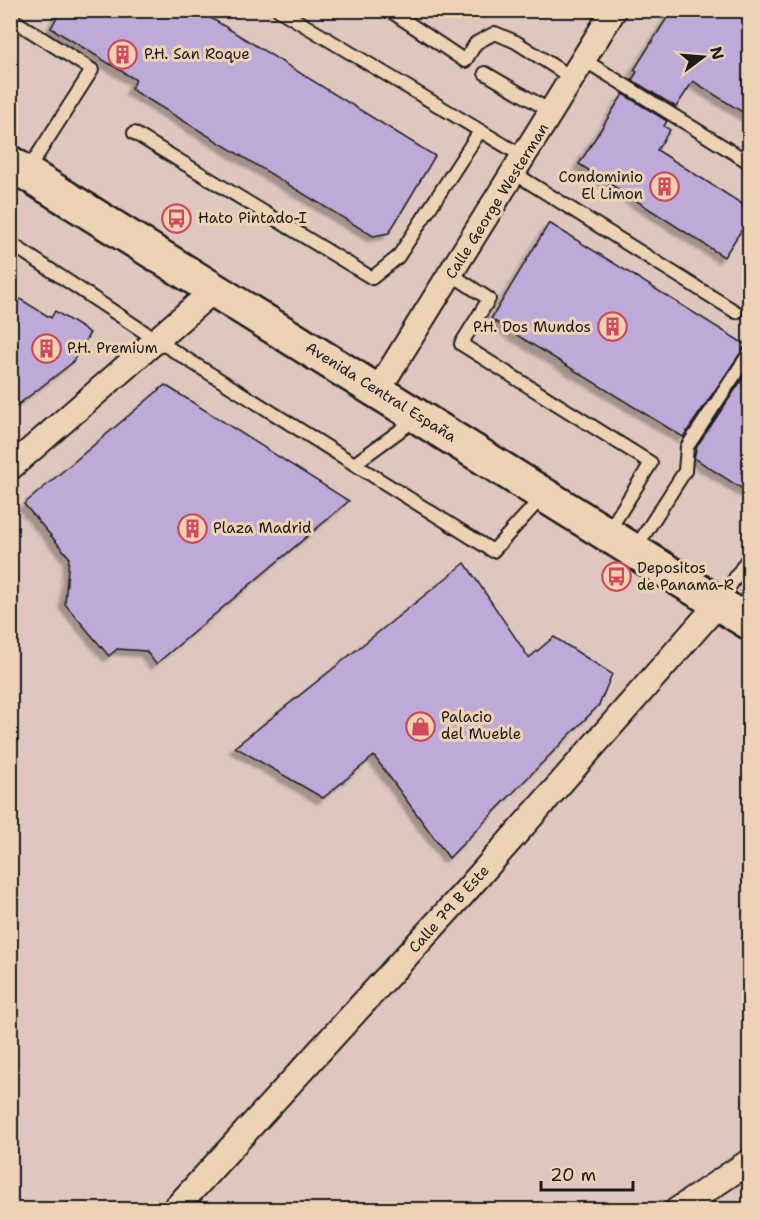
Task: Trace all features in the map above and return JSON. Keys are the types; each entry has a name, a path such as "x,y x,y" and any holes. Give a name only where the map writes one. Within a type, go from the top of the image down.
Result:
{"main road":[{"name":"Avenida Central España","path":"16,175 215,290 750,623"}],"street":[{"name":"Calle George Westerman","path":"378,390 614,10"},
{"path":"10,468 215,290"},
{"name":"Calle 79 B Este","path":"174,1209 464,893 718,604"},
{"path":"677,1209 750,1161"}],"lane":[{"path":"279,10 480,131 519,165 736,312"},
{"path":"389,10 465,60 476,43 495,33 578,69 750,164"},
{"path":"10,18 92,70 16,175"},
{"path":"485,73 552,112"},
{"path":"134,133 372,278 398,257 480,131"},
{"path":"10,243 158,341 493,551 545,494"},
{"path":"451,274 489,299 461,344 651,463 621,541"},
{"path":"621,541 685,471 687,447 750,352"},
{"path":"354,464 420,417"},
{"path":"718,604 750,555"}],"building":[{"path":"61,10 198,10 435,156 389,233 373,236 131,89 136,80 51,28"},
{"path":"672,10 750,10 750,117 693,81 676,107 632,80 637,72 634,70"},
{"name":"Condominio El Limon","path":"623,94 667,121 664,126 670,130 657,150 750,209 750,217 724,257 579,164"},
{"name":"P.H. Dos Mundos","path":"549,223 746,345 683,437 491,319"},
{"name":"P.H. Premium","path":"10,293 51,318 55,311 90,333 72,363 10,411"},
{"path":"750,368 750,494 694,458 697,446"},
{"name":"Plaza Madrid","path":"165,385 349,501 156,664 146,651 117,649 109,656 65,604 69,557 24,504"},
{"name":"Palacio del Mueble","path":"465,563 529,658 554,637 612,674 599,705 449,858 374,756 323,798 235,747"}],"place":[{"name":"P.H. San Roque","path":"123,54"},
{"name":"Condominio El Limon","path":"664,186"},
{"name":"Hato Pintado-I","path":"177,218"},
{"name":"P.H. Dos Mundos","path":"612,327"},
{"name":"P.H. Premium","path":"46,348"},
{"name":"Plaza Madrid","path":"192,528"},
{"name":"Depositos de Panama-R","path":"616,577"},
{"name":"Palacio del Mueble","path":"420,726"}]}
